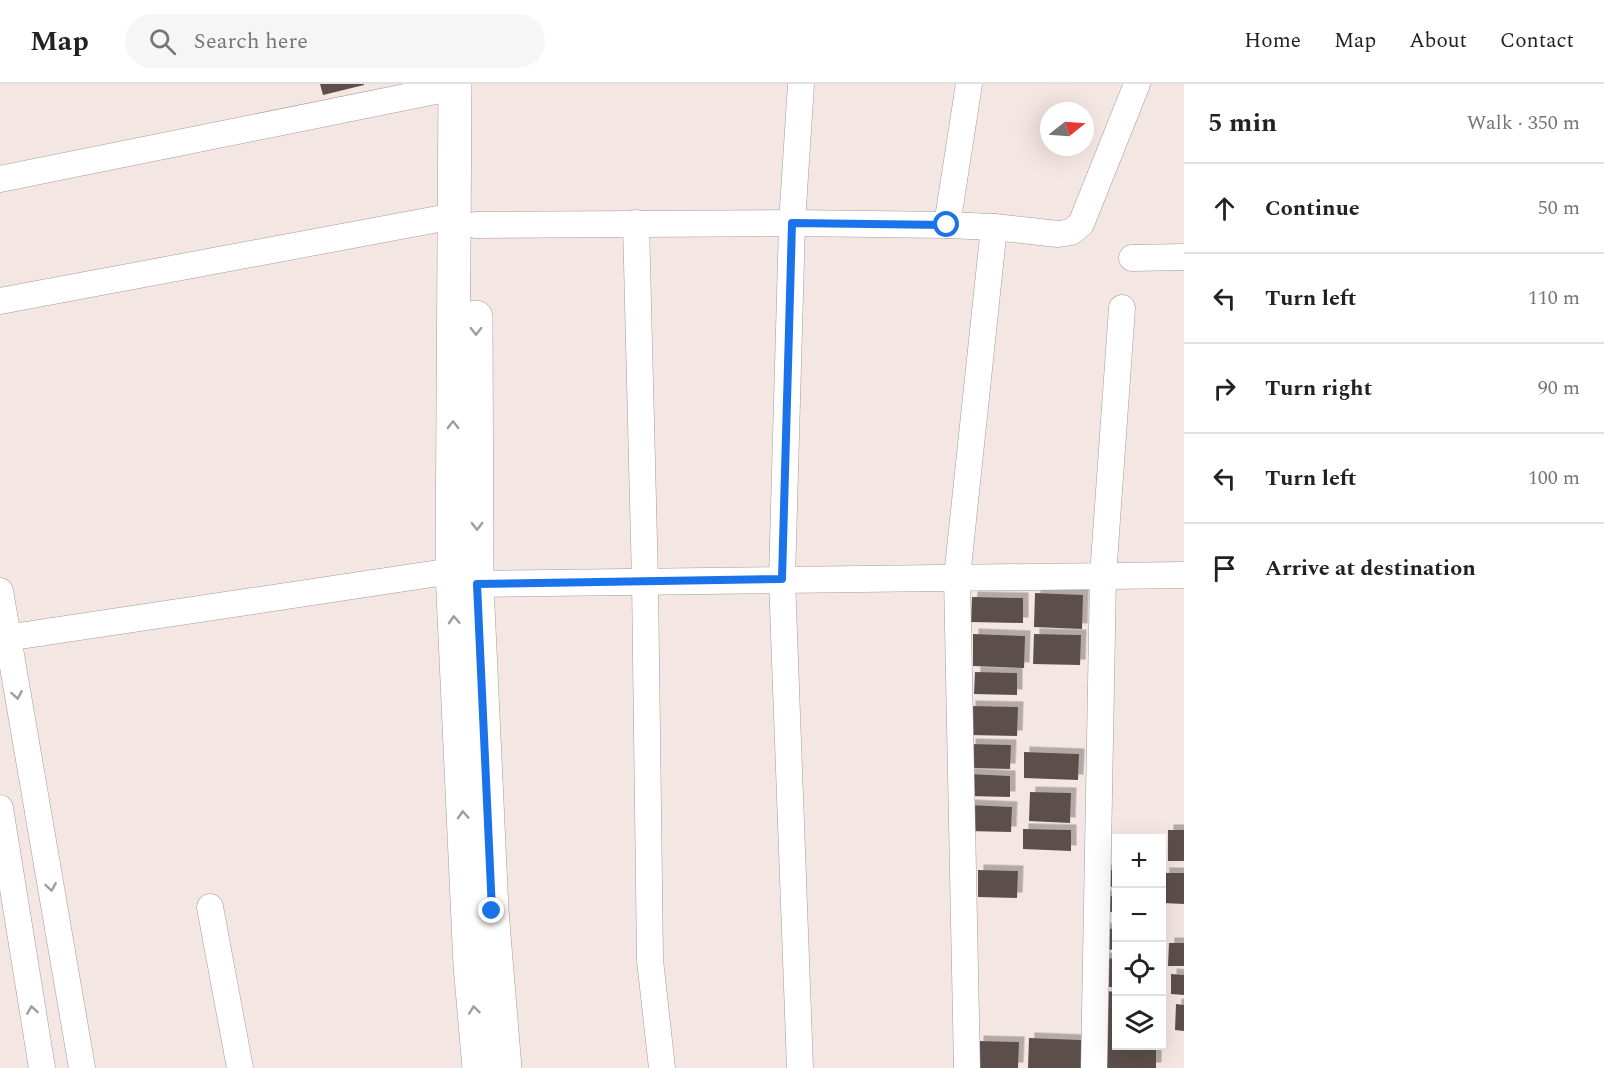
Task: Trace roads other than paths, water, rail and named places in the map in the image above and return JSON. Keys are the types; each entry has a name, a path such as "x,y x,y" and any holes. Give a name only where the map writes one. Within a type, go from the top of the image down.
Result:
{"main road":[{"path":"462,85 470,965 479,1068"},
{"path":"465,577 505,1068"}],"street":[{"path":"800,1068 782,579 792,223 801,84"},
{"path":"947,225 969,84"},
{"path":"0,301 465,221 947,225 994,227 1058,234 1071,232 1082,224 1137,84"},
{"path":"0,178 462,85"},
{"path":"636,223 645,581 650,960 662,1068"},
{"path":"967,1068 957,577 994,227"},
{"path":"1132,258 1184,256"},
{"path":"1094,1068 1103,576 1122,308"},
{"path":"4,638 465,577 645,581 1184,575"},
{"path":"0,591 4,638 82,1068"},
{"path":"0,808 42,1068"},
{"path":"210,906 240,1068"}]}
